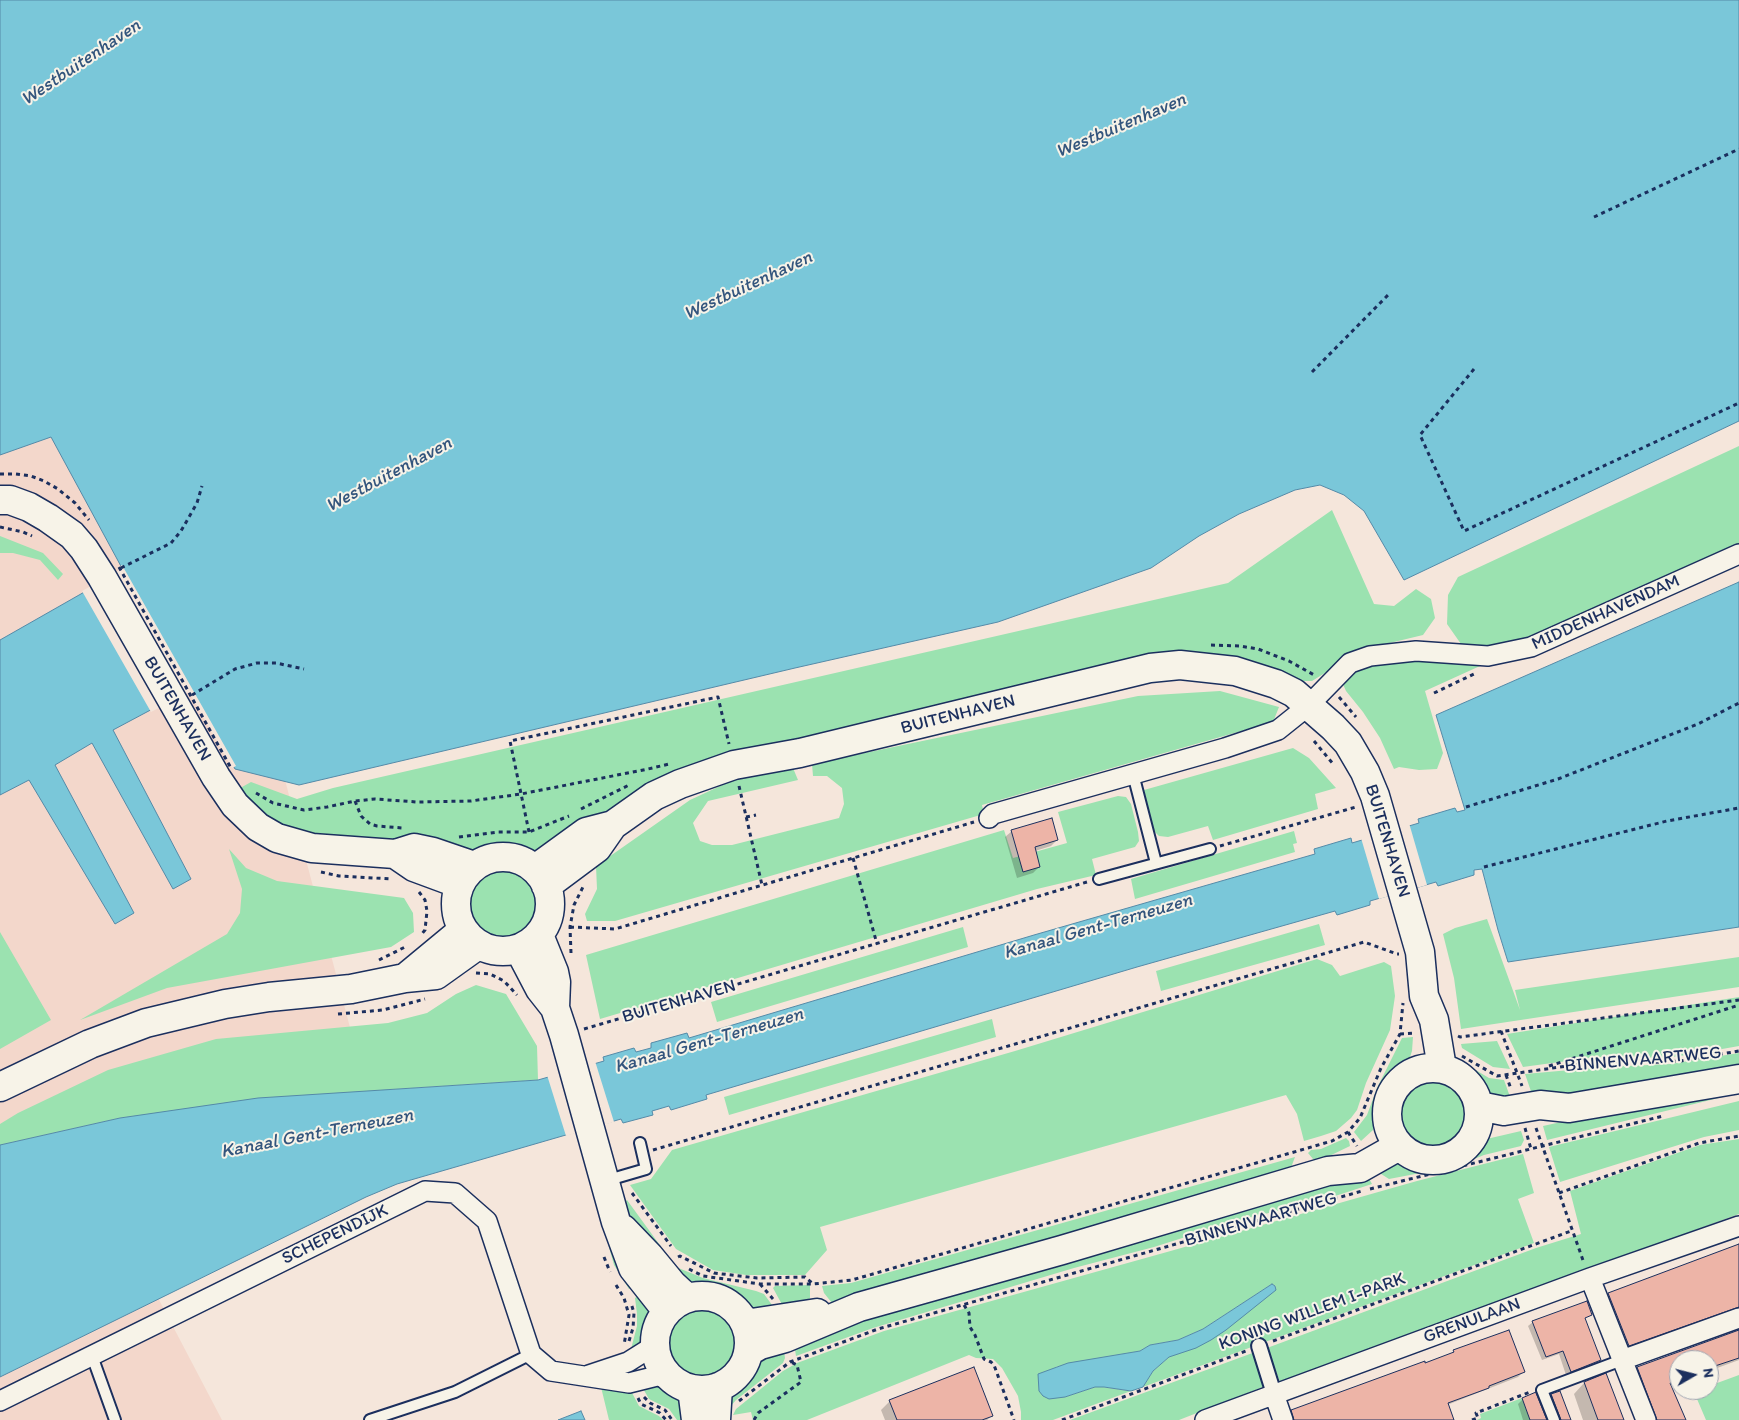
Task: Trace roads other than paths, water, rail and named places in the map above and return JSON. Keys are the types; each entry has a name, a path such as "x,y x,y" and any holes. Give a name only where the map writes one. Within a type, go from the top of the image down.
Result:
{"main road":[{"name":"BUITENHAVEN","path":"0,500 16,502 48,518 72,535 84,549 111,572 228,773 235,805 258,827 277,838 312,848 395,854 414,848 433,852 467,875"},
{"name":"BUITENHAVEN","path":"541,877 586,832 613,825 654,796 680,784 734,765 800,753 1150,668 1180,665 1235,671 1276,684 1294,693 1300,713 1333,727 1348,742 1366,772 1404,892 1420,952 1424,996 1434,1020 1438,1063"},
{"path":"507,857 522,861 541,877 550,896 549,912 544,926 529,942 498,951 488,949 470,937 456,910 455,899 467,875 486,859 507,857"},
{"path":"405,978 433,954 470,937"},
{"path":"0,1087 90,1044 146,1023 226,1004 269,997 364,987 405,978 436,975 470,937"},
{"path":"529,942 554,972 556,982 555,1008 590,1129 613,1178 616,1222 633,1268 658,1275 677,1305"},
{"path":"1438,1063 1462,1077 1470,1085 1476,1095 1478,1117 1472,1139 1464,1148 1454,1155 1443,1159 1431,1160 1409,1153 1394,1137 1387,1109 1393,1089 1408,1074 1438,1063"},
{"name":"BINNENVAARTWEG","path":"1478,1117 1511,1129 1545,1121 1569,1108 1739,1079"},
{"name":"BINNENVAARTWEG","path":"745,1324 858,1307 1062,1250 1328,1172 1349,1154 1394,1137"},
{"path":"696,1420 706,1396 732,1379 743,1367 748,1352 748,1333 738,1312 727,1303 715,1297 701,1296 677,1305 660,1322 656,1333 655,1346 657,1358 663,1369 706,1396"},
{"name":"BINNENVAARTWEG","path":"748,1352 760,1345 785,1338 858,1307"}],"street":[{"name":"MIDDENHAVENDAM","path":"1300,713 1350,663 1370,656 1416,651 1488,656 1531,647 1739,554"},
{"path":"990,818 994,814 1256,739 1278,730 1300,713"},
{"name":"SCHEPENDIJK","path":"0,1401 425,1191 455,1193 487,1221 532,1354 551,1371 629,1384 657,1376 706,1396"},
{"name":"GRENULAAN","path":"1206,1420 1586,1269 1739,1226"},
{"path":"1586,1269 1646,1420"},
{"path":"1622,1360 1739,1318"},
{"name":"SCHEPENDIJK","path":"586,1376 624,1364 655,1346"},
{"path":"1259,1346 1284,1420"}],"lane":[{"path":"1133,774 1156,863"},
{"path":"1100,879 1210,849"},
{"path":"613,1178 646,1168 641,1148"},
{"path":"370,1420 456,1392 532,1354"},
{"path":"92,1356 115,1420"},
{"path":"1554,1420 1542,1390 1622,1360"}],"water":[{"name":"Westbuitenhaven","path":"0,0 1739,0 1739,421 1404,580 1364,511 1344,495 1320,485 1295,490 1239,514 1199,536 1151,568 998,622 299,785 235,769 190,689 113,730 191,879 173,889 92,743 55,765 134,913 115,924 29,780 0,795 0,640 123,570 51,437 0,455"},
{"name":"Kanaal Gent-Terneuzen","path":"1739,582 1739,927 1508,962 1482,869 1474,870 1474,875 1438,886 1436,882 1370,901 1370,905 1337,915 1335,911 1137,967 706,1095 707,1099 671,1110 669,1106 652,1111 653,1115 623,1123 621,1119 397,1184 366,1197 0,1377 0,1145 120,1118 258,1098 538,1080 604,1061 603,1057 634,1048 636,1052 651,1048 651,1043 687,1033 689,1038 1034,935 1315,854 1314,849 1351,838 1352,843 1419,823 1418,819 1455,808 1457,812 1465,810 1436,715"},
{"path":"1272,1284 1276,1290 1226,1330 1196,1348 1169,1357 1153,1371 1143,1387 1131,1391 1095,1387 1065,1397 1049,1399 1039,1391 1038,1374 1068,1363 1140,1351 1150,1345 1178,1340 1203,1329"},
{"path":"581,1411 585,1420 558,1420"}]}
